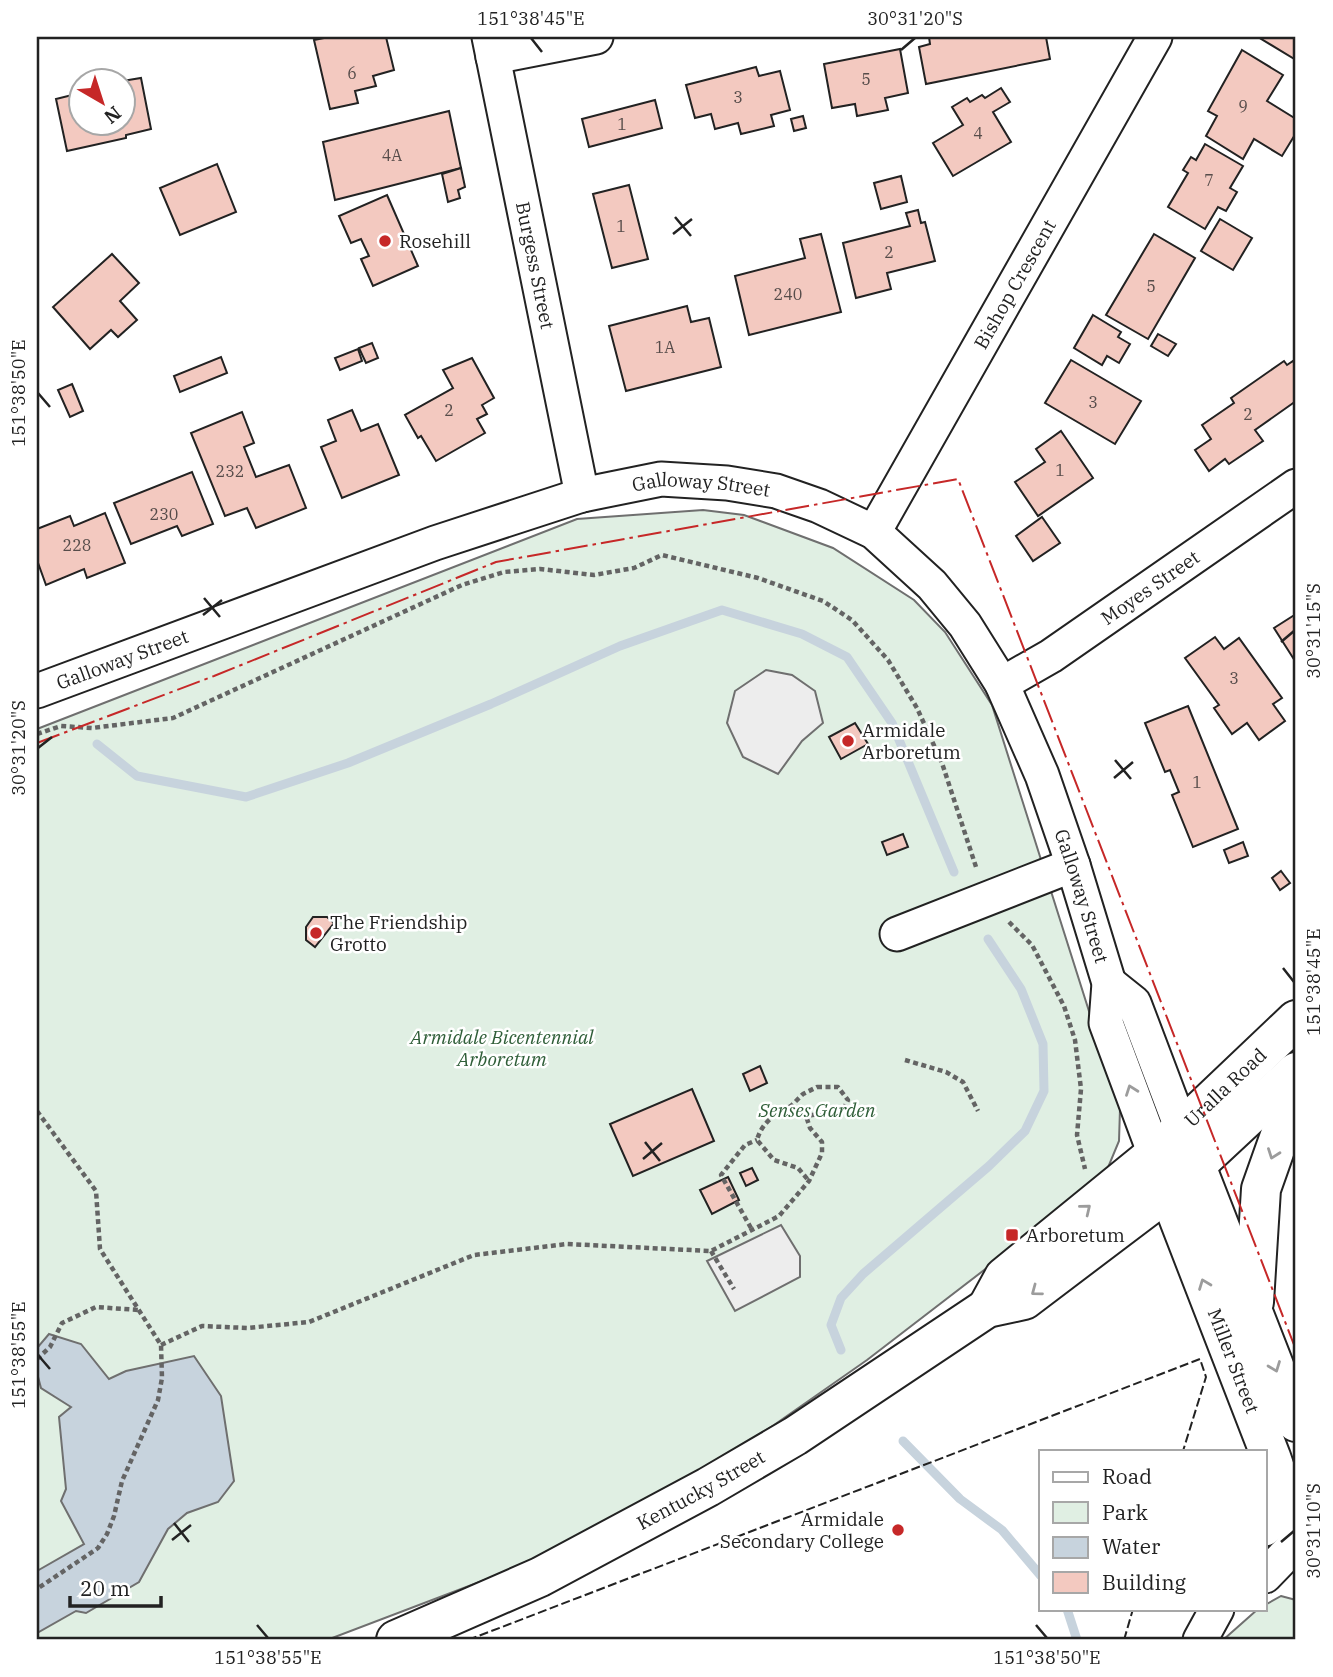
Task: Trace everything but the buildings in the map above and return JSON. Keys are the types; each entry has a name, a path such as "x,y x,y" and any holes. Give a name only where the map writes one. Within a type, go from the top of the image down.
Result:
{"main road":[{"name":"Uralla Road","path":"1155,1154 1296,1020"},
{"name":"Uralla Road","path":"1182,1179 1296,1072"},
{"path":"1253,1312 1261,1189 1296,1090"},
{"name":"Kentucky Street","path":"987,1308 1004,1277 1155,1154"},
{"name":"Kentucky Street","path":"396,1640 540,1577 708,1487 806,1429 987,1308 1024,1300 1182,1179"},
{"name":"Miller Street","path":"1182,1179 1253,1312 1296,1422"},
{"name":"Miller Street","path":"1182,1179 1271,1457 1288,1523"}],"street":[{"path":"491,47 596,37"},
{"name":"Bishop Crescent","path":"874,532 1155,37"},
{"name":"Burgess Street","path":"491,47 582,495"},
{"name":"Galloway Street","path":"37,691 435,543 582,495 661,479 727,483 776,491 819,506 874,532 932,585 965,625 1002,684 1042,775 1073,865 1109,984 1106,1023 1155,1154 1182,1179"},
{"name":"Moyes Street","path":"1002,684 1051,656 1296,486"},
{"path":"897,934 1073,865"},
{"name":"Galloway Street","path":"1109,984 1134,1003 1182,1129 1182,1179"},
{"path":"1266,1574 1288,1523"},
{"path":"1200,1640 1216,1610"}],"path":[{"path":"37,734 61,726 92,728 173,718 463,585 504,572 541,569 594,575 634,568 662,555 771,583 823,601 852,620 888,660 917,708 942,763 977,870 1005,918 1032,945 1065,1006 1074,1040 1081,1088 1077,1135 1083,1166 1088,1174"},
{"path":"905,1060 946,1072 963,1082 978,1111"},
{"path":"757,1140 760,1128 776,1113 791,1106 803,1094 817,1087 838,1087 848,1100 843,1110 806,1116"},
{"path":"161,1345 202,1326 247,1328 309,1322 474,1255 567,1244 711,1251 751,1228 779,1216 809,1181 822,1153 822,1142 810,1128 806,1116 791,1106"},
{"path":"37,1111 96,1191 100,1249 161,1345 162,1359 158,1401 122,1480 107,1534 98,1548 37,1589"},
{"path":"757,1140 774,1160 798,1168 809,1181"},
{"path":"751,1228 721,1175 745,1145 757,1140"},
{"path":"711,1251 734,1289"},
{"path":"37,1359 50,1347 62,1323 96,1307 140,1311"}],"green space":[{"name":"Armidale Bicentennial Arboretum","path":"703,510 744,515 833,548 914,600 945,632 992,705 1120,1109 1119,1141 1107,1170 1057,1214 867,1360 774,1425 684,1482 511,1570 327,1640 37,1640 37,729 577,519"},
{"path":"1281,1596 1296,1600 1296,1640 1223,1640 1257,1610 1266,1610 1266,1604"}],"shaded area":[{"path":"766,670 792,675 815,691 823,723 802,741 778,774 743,757 727,723 735,691"},
{"path":"781,1225 800,1256 800,1277 735,1311 707,1261"}],"water":[{"path":"49,1334 81,1344 109,1379 126,1371 194,1356 221,1396 234,1481 218,1502 187,1513 168,1529 139,1582 86,1613 76,1611 37,1633 37,1571 84,1544 61,1501 66,1489 59,1417 71,1407 41,1388 37,1373 37,1348"}],"waterway":[{"path":"97,744 137,776 246,797 348,763 491,704 620,646 722,610 802,634 847,657 892,723 954,872"},
{"path":"841,1350 831,1325 841,1298 863,1274 989,1166 1025,1131 1044,1091 1043,1044 1021,989 988,939"},
{"path":"903,1441 960,1499 1002,1530 1039,1574"},
{"path":"1067,1610 1077,1640"}],"fence":[{"path":"468,1640 1200,1359 1206,1377 1183,1450"},
{"path":"1124,1640 1133,1610"}],"power":[{"path":"37,743 214,676 496,562 958,479 1296,1350"}],"place":[{"name":"Rosehill","path":"385,241"},
{"name":"Armidale Arboretum","path":"848,741"},
{"name":"The Friendship Grotto","path":"316,933"},
{"name":"Arboretum","path":"1012,1235"},
{"name":"Armidale Secondary College","path":"898,1530"}],"park label":[{"name":"Senses Garden","path":"817,1110"}]}
